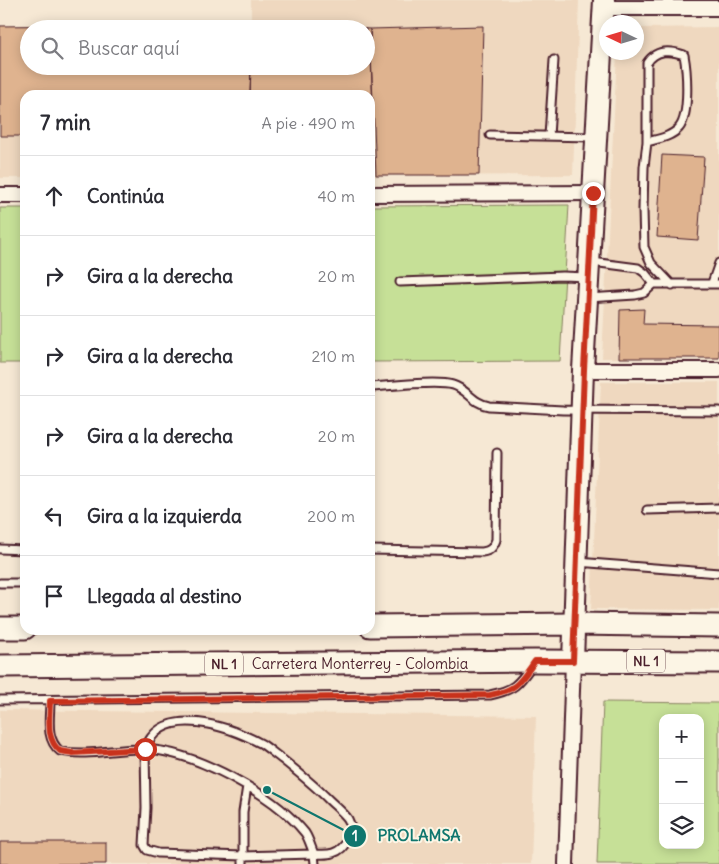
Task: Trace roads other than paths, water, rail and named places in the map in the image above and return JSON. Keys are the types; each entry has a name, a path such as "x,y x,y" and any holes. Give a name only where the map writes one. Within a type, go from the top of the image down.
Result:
{"main road":[{"path":"375,626 575,624 719,626"},
{"path":"0,628 20,628"},
{"name":"Carretera Monterrey - Colombia","path":"0,666 535,661 719,662"}],"street":[{"path":"566,864 582,410 604,4 719,8"},
{"path":"375,194 593,193"},
{"path":"0,195 20,195"},
{"path":"584,370 719,370"}],"lane":[{"path":"647,142 670,135 680,126 686,106 687,70 684,55 676,52 663,51 651,56 647,63 647,142 643,202 644,247 651,263 672,285"},
{"path":"549,136 554,60"},
{"path":"490,135 596,137"},
{"path":"588,298 635,295 644,293 654,284 715,284 719,263"},
{"path":"400,282 563,276 589,269 638,268 654,284"},
{"path":"375,387 444,383 460,388 481,404 489,406 582,410 719,411"},
{"path":"375,550 489,551 496,540 497,453"},
{"path":"647,510 719,508"},
{"path":"0,549 20,550"},
{"path":"577,562 719,573"},
{"path":"0,583 20,583"},
{"path":"0,700 50,701 490,695 506,692 520,682 535,661"},
{"path":"50,701 50,732 52,740 60,751 73,753 145,749 171,754 200,763 233,777 287,816 306,834 314,854 315,864"},
{"path":"192,721 241,734 263,745 311,782 347,818 351,827 350,836 343,847 335,853 314,854 243,856 158,853 147,850 144,845 146,808 145,749 148,740 160,728 192,721"},
{"path":"243,864 244,812 247,786"}],"place":[{"name":"PROLAMSA","path":"267,790"}]}
